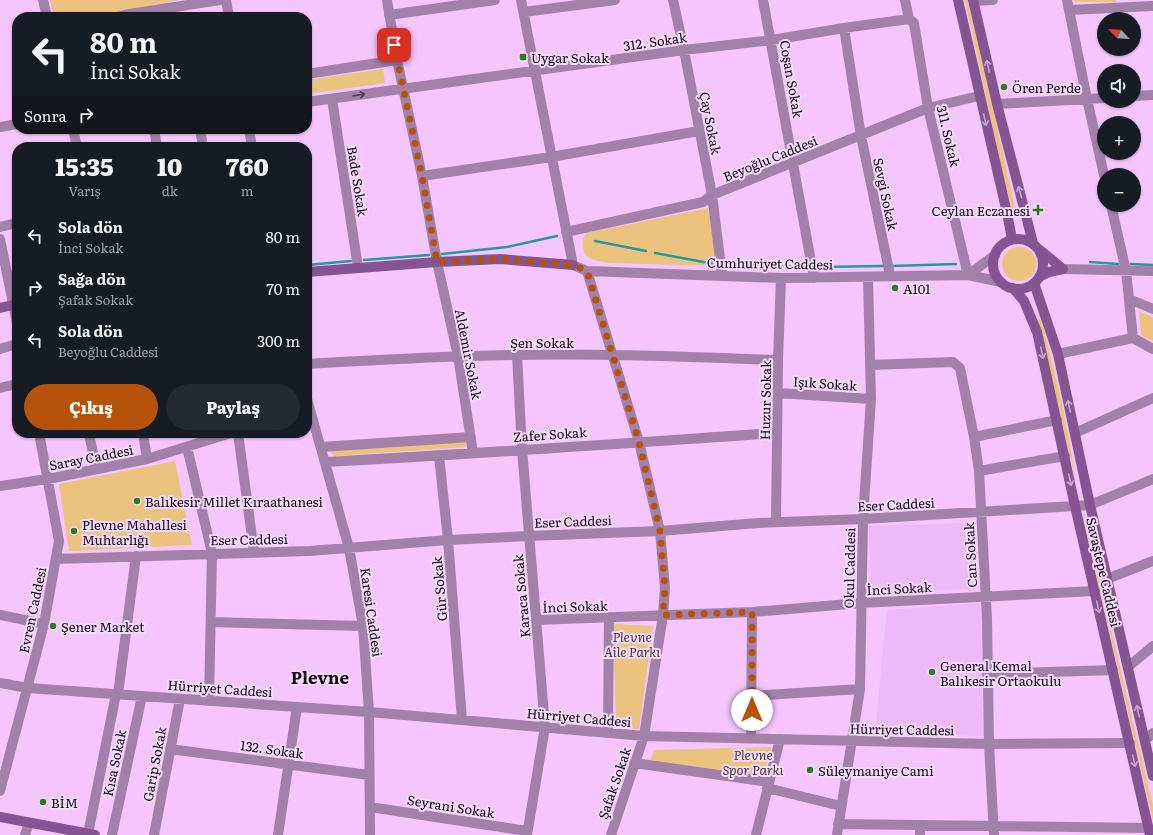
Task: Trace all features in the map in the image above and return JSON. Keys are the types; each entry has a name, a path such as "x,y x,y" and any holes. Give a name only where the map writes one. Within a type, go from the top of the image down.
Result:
{"main road":[{"path":"958,0 1012,239"},
{"path":"974,1 997,104 1036,246 1042,255 1042,270 1037,280"},
{"path":"1012,239 1026,240 1036,246 1064,269 1049,272 1028,287 1021,289 1013,288 1000,282 996,276 994,269 995,254 1005,242 1012,239"},
{"path":"312,272 358,267 500,259 573,265"},
{"name":"Savaştepe Caddesi","path":"1037,280 1058,354 1107,580 1153,776"},
{"name":"Savaştepe Caddesi","path":"1013,288 1024,302 1037,332 1075,506 1150,831"},
{"path":"0,308 12,306"},
{"path":"0,817 63,832 92,834"}],"street":[{"path":"43,0 46,12"},
{"path":"152,12 220,0"},
{"path":"226,0 228,12"},
{"name":"Aldemir Sokak","path":"387,0 397,60 422,176 437,262 458,356 473,453"},
{"path":"389,15 453,3 495,0"},
{"path":"521,0 536,70 551,157 573,265"},
{"path":"524,12 615,0"},
{"name":"Çay Sokak","path":"673,0 712,195 722,275"},
{"name":"Coşan Sokak","path":"763,0 772,40 814,278"},
{"name":"311. Sokak","path":"905,0 909,19 914,24 928,108 968,275"},
{"path":"974,1 992,0"},
{"path":"1102,168 1068,5 1119,4 1153,6"},
{"name":"312. Sokak","path":"312,101 684,50 772,40 909,19"},
{"name":"Sevgi Sokak","path":"844,28 861,136 890,275"},
{"path":"312,73 397,60"},
{"path":"1141,96 1153,95"},
{"name":"Beyoğlu Caddesi","path":"566,232 702,202 712,195 928,108 980,96"},
{"path":"997,104 1097,98"},
{"name":"Bade Sokak","path":"332,99 358,267"},
{"path":"0,127 12,125"},
{"path":"422,176 551,157 699,130"},
{"path":"1113,212 1126,271 1133,338"},
{"path":"0,227 12,224"},
{"path":"0,239 12,292"},
{"path":"968,275 995,254"},
{"name":"Cumhuriyet Caddesi","path":"573,265 587,271 781,278 868,277 890,275 968,275 1000,282"},
{"path":"1064,269 1153,271"},
{"name":"Şafak Sokak","path":"587,271 639,442 660,531 665,588 663,615 644,736 610,835"},
{"name":"Okul Caddesi","path":"837,835 860,689 863,519 871,399 868,277"},
{"name":"Huzur Sokak","path":"776,522 778,360 781,278"},
{"path":"1129,299 1153,309"},
{"path":"1058,354 1133,338 1153,349"},
{"path":"0,349 12,345"},
{"name":"Şen Sokak","path":"312,364 517,354 613,355 778,360"},
{"name":"Karaca Sokak","path":"517,354 522,449 545,727 527,833"},
{"name":"Can Sokak","path":"870,365 953,362 960,368 974,437 979,471 988,674 989,744 994,830"},
{"path":"0,388 12,385"},
{"name":"Işık Sokak","path":"778,393 871,399"},
{"path":"1075,433 1153,398"},
{"name":"Karesi Caddesi","path":"312,418 349,548 363,626 369,712 370,835"},
{"path":"974,437 1057,420"},
{"name":"Zafer Sokak","path":"325,462 439,456 522,449 777,433"},
{"path":"321,447 471,437"},
{"name":"Evren Caddesi","path":"0,791 44,624 59,541 40,438"},
{"path":"90,438 96,469"},
{"path":"144,438 147,459"},
{"name":"Saray Caddesi","path":"0,486 48,479 147,459 215,438"},
{"path":"239,438 254,552"},
{"path":"187,447 212,553 209,701"},
{"name":"Gür Sokak","path":"439,456 448,540 462,720"},
{"path":"979,471 1065,456"},
{"name":"Eser Caddesi","path":"56,558 309,551 448,540 660,531 776,522 863,519 1075,506 1090,504 1153,479"},
{"path":"92,834 117,694 136,556"},
{"path":"1107,580 1153,561"},
{"name":"İnci Sokak","path":"536,620 752,612 861,603 1095,591"},
{"path":"752,612 752,738"},
{"path":"0,615 44,624"},
{"path":"608,733 609,617"},
{"path":"211,622 363,626"},
{"path":"1128,667 1153,646"},
{"path":"988,674 1113,670"},
{"name":"Hürriyet Caddesi","path":"0,683 28,688 369,712 644,736 989,744 1130,743"},
{"path":"752,696 860,689"},
{"name":"Kısa Sokak","path":"112,835 142,696"},
{"name":"Garip Sokak","path":"154,835 180,699"},
{"path":"278,835 297,707"},
{"path":"1145,740 1153,733"},
{"path":"756,835 780,739"},
{"name":"132. Sokak","path":"170,749 369,775"},
{"path":"634,763 768,785 841,806"},
{"name":"Seyrani Sokak","path":"370,807 527,833"},
{"path":"25,835 29,823"},
{"path":"838,824 920,830 1150,831"}],"shaded area":[{"path":"976,523 978,589 871,592 869,526"},
{"name":"General Kemal Balıkesir Ortaokulu","path":"980,603 984,736 875,734 887,610"}],"green space":[{"path":"50,0 179,0 115,12 53,12"},
{"path":"965,0 968,0 1016,211 1013,211 1003,176"},
{"path":"1075,0 1116,0 1116,2 1075,2"},
{"path":"383,69 385,83 312,93 312,79"},
{"path":"708,208 718,266 609,263 597,261 588,257 583,250 583,238 587,233"},
{"path":"1016,247 1022,247 1026,248 1033,254 1036,264 1035,271 1029,278 1022,281 1016,281 1012,280 1005,274 1002,267 1002,261 1003,257 1009,250"},
{"path":"1139,311 1153,318 1153,341 1141,335"},
{"path":"1038,319 1041,319 1057,381 1077,487"},
{"path":"466,441 467,444 465,447 335,456 331,453 331,450"},
{"path":"175,461 192,545 69,551 59,484"},
{"path":"1084,515 1153,805 1153,821 1083,516"},
{"name":"Plevne Aile Parkı","path":"613,624 653,626 639,729 616,728"},
{"name":"Plevne Spor Parkı","path":"771,747 764,776 650,762 654,750"}],"waterway":[{"path":"442,254 507,247 557,236"},
{"path":"595,241 646,251"},
{"path":"655,253 714,264"},
{"path":"364,260 429,255"},
{"path":"312,265 351,261"},
{"path":"1090,262 1118,264"},
{"path":"727,264 809,267"},
{"path":"892,266 956,264"},
{"path":"1131,264 1153,265"},
{"path":"816,267 885,266"}],"place":[{"name":"Uygar Sokak","path":"523,57"},
{"name":"Ören Perde","path":"1004,87"},
{"name":"Ceylan Eczanesi","path":"1038,210"},
{"name":"A101","path":"895,288"},
{"name":"Balıkesir Millet Kıraathanesi","path":"137,501"},
{"name":"Plevne Mahallesi Muhtarlığı","path":"74,531"},
{"name":"Şener Market","path":"53,626"},
{"name":"General Kemal Balıkesir Ortaokulu","path":"932,672"},
{"name":"Süleymaniye Cami","path":"810,770"},
{"name":"BİM","path":"43,802"}],"district":[{"name":"Plevne","path":"320,676"}],"route":[{"path":"394,45 422,176 437,262 500,259 573,265 587,271 639,442 660,531 665,588 663,615 752,612 752,710"}]}
